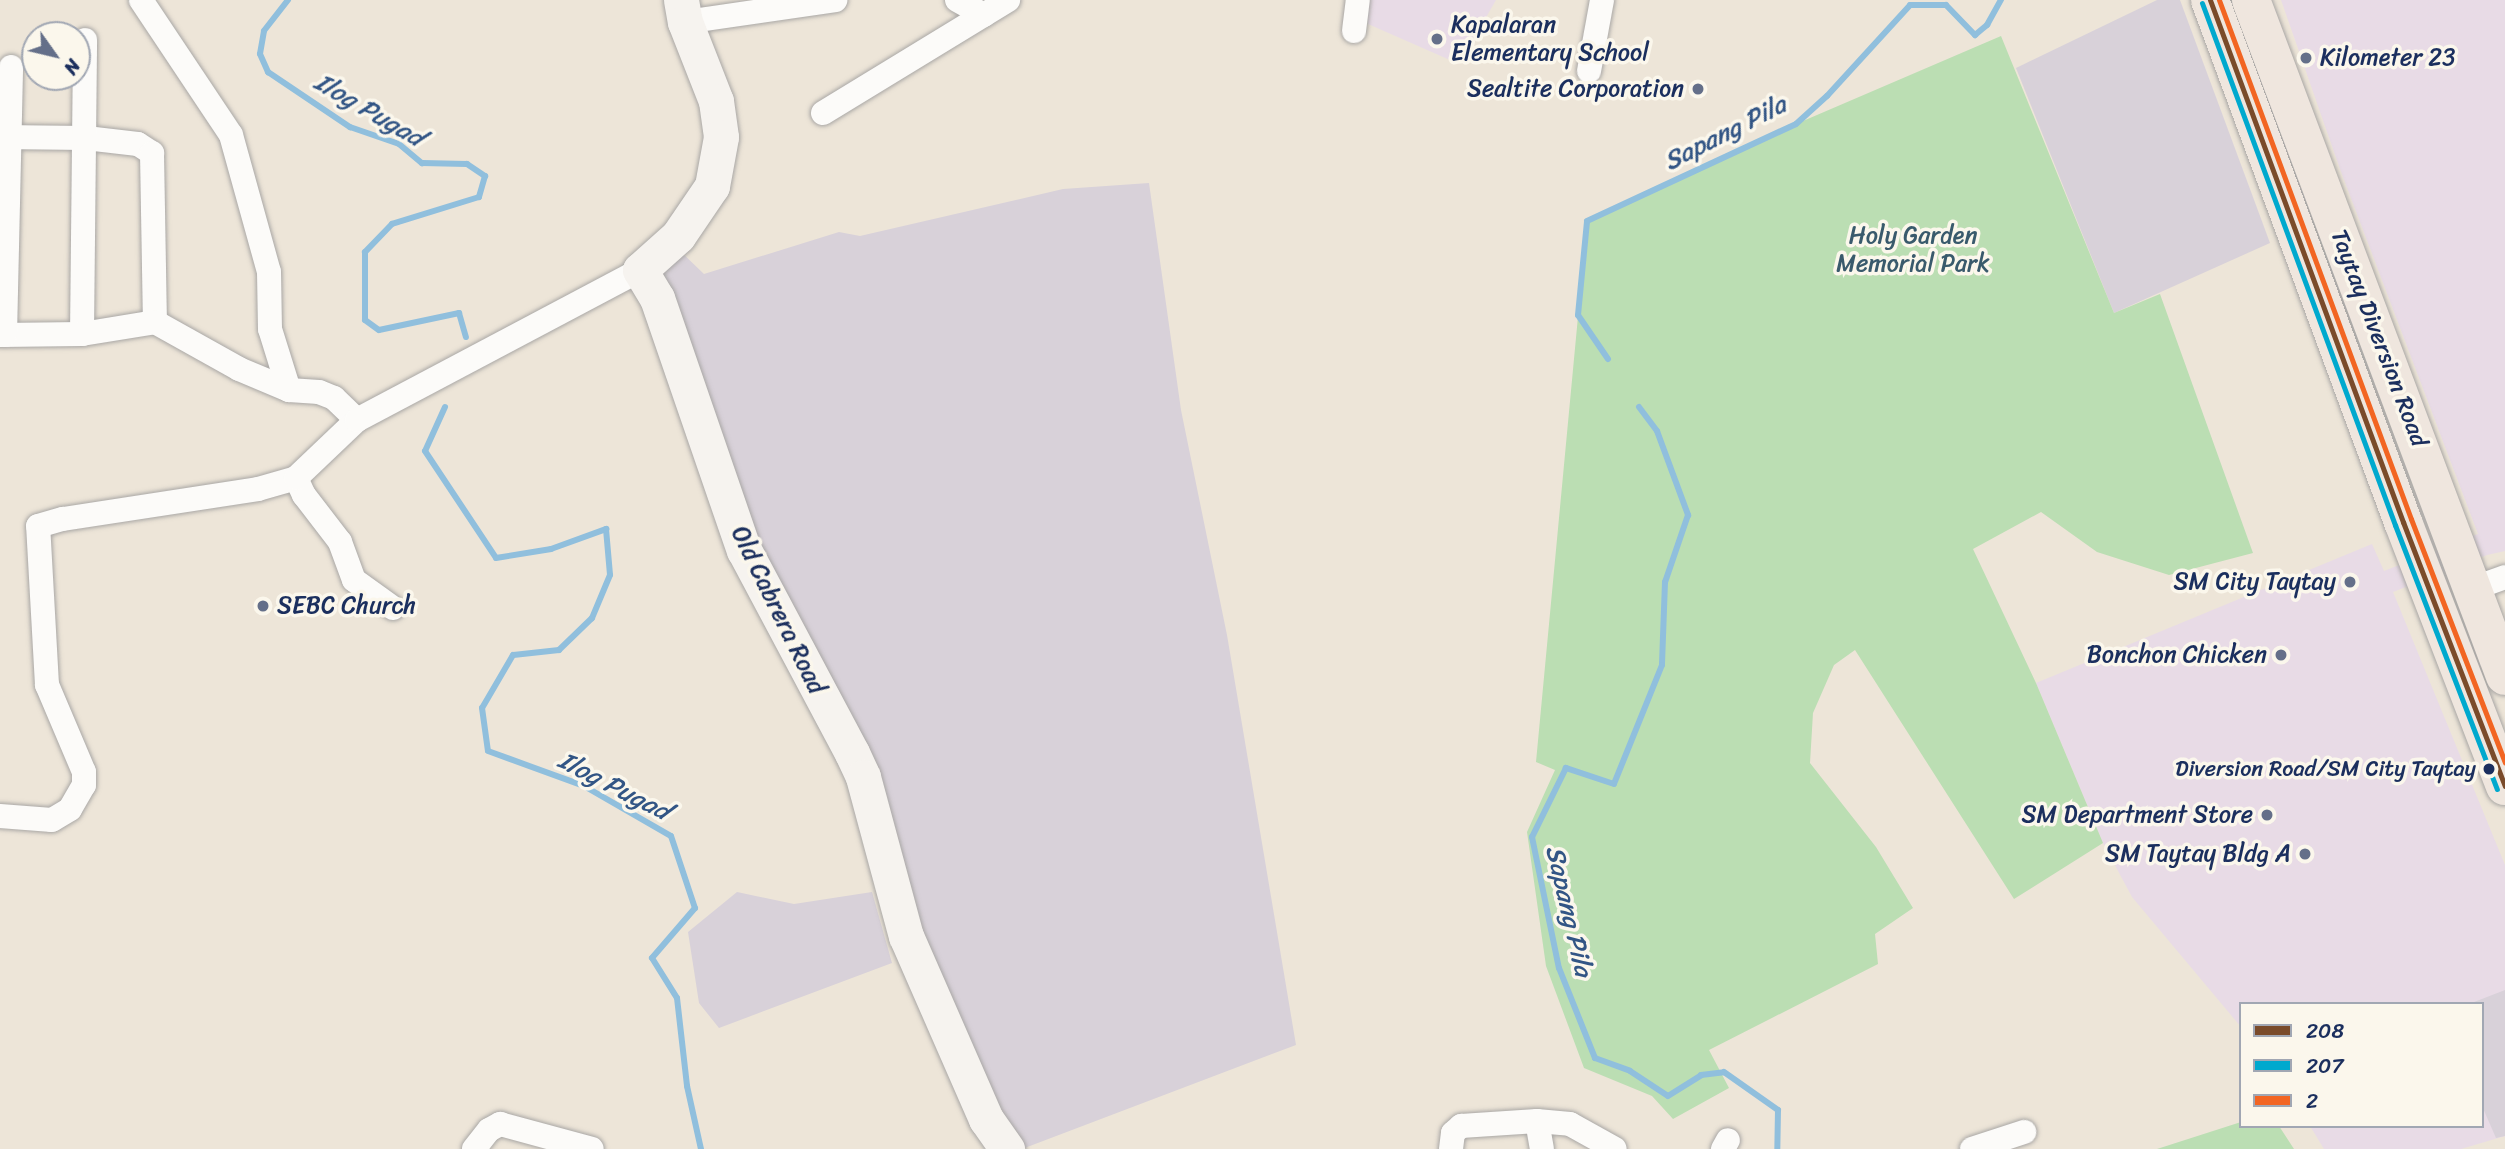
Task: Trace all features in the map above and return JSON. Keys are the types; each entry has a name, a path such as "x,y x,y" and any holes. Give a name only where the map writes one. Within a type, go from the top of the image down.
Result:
{"main road":[{"name":"Taytay Diversion Road","path":"2210,0 2403,522 2505,786"},
{"name":"Taytay Diversion Road","path":"2251,0 2424,455 2488,583 2505,676"}],"street":[{"path":"141,0 231,135 270,272 270,329 289,390"},
{"path":"0,816 52,820 69,809 84,785 84,772 47,685 38,526 63,519 258,489 296,478 357,420 640,270 678,236 712,186 721,137 716,102 683,11 835,0"},
{"path":"957,0 984,15"},
{"path":"823,113 1007,0"},
{"path":"1354,31 1358,0"},
{"path":"1589,71 1602,0"},
{"path":"11,67 5,137 2,335 82,334 155,321 239,369 289,390 326,395 357,420"},
{"path":"82,334 86,91"},
{"path":"5,137 86,138 138,144 152,153 155,321"},
{"name":"Old Cabrera Road","path":"640,270 657,298 744,550 863,777 906,936 986,1119 1007,1149"},
{"path":"296,478 304,495 340,542 354,580 393,608"},
{"path":"1451,1148 1453,1133 1461,1126 1537,1121 1570,1124 1615,1149"},
{"path":"1537,1121 1542,1149"},
{"path":"474,1149 489,1130 500,1124 548,1143 592,1149"},
{"path":"1972,1149 2024,1132"}],"shaded area":[{"name":"Kapalaran Elementary School","path":"1364,0 1496,0 1459,64 1368,24"},
{"path":"2157,0 2180,0 2270,243 2114,313 2016,68"},
{"name":"SM City Taytay","path":"2281,0 2505,0 2505,551 2487,555 2393,592 2505,865 2505,1136 2461,1149 2324,1149 2311,1128 2484,1128 2484,1002 2239,1002 2239,1025 2132,897 2103,843 2036,683 2372,544 2384,571 2478,534 2340,169"},
{"path":"1149,183 1181,410 1227,635 1296,1045 1022,1149 954,1024 759,561 654,270 678,249 704,274 839,232 860,236 1063,189"},
{"path":"737,892 794,904 872,892 892,963 719,1028 699,1003 688,932"},
{"path":"2505,990 2505,1136 2496,1138 2484,1111 2484,1002 2474,1002"}],"green space":[{"name":"Holy Garden Memorial Park","path":"2001,36 2114,313 2160,294 2253,553 2169,575 2097,552 2041,512 1973,549 2036,683 2103,843 2014,899 1855,650 1834,665 1813,713 1810,763 1876,847 1913,908 1875,934 1878,964 1709,1050 1729,1088 1673,1119 1652,1096 1584,1068 1546,966 1527,832 1555,770 1536,762 1587,221 1796,124"},
{"path":"2239,1123 2239,1128 2280,1128 2294,1149 2157,1149"}],"waterway":[{"name":"Ilog Pugad","path":"288,0 264,31 260,54 268,72 350,127 399,144 422,163 467,164 485,176 479,197 392,224 365,252 365,320 379,330 459,313 466,337"},
{"name":"Sapang Pila","path":"1608,359 1578,315 1587,221 1796,124 1827,96 1910,5 1946,5 1975,35 1987,25 2001,0"},
{"name":"Ilog Pugad","path":"445,407 425,451 496,558 551,549 606,529 610,575 592,618 559,650 513,655 482,708 488,751 584,786 671,836 695,908 652,958 677,998 687,1086 701,1149"},
{"name":"Sapang Pila","path":"1639,407 1657,431 1688,515 1665,582 1662,665 1614,784 1566,768 1532,837 1559,968 1595,1058 1630,1071 1668,1096 1701,1075 1724,1072 1778,1110 1777,1149"}],"transit line":[{"name":"208","path":"2210,0 2403,522 2505,786"},
{"name":"2","path":"2219,0 2411,519 2505,762"},
{"name":"207","path":"2202,3 2395,525 2497,789"}],"place":[{"name":"Kapalaran Elementary School","path":"1437,39"},
{"name":"Kilometer 23","path":"2306,58"},
{"name":"Sealtite Corporation","path":"1698,89"},
{"name":"SM City Taytay","path":"2350,582"},
{"name":"SEBC Church","path":"263,606"},
{"name":"Bonchon Chicken","path":"2281,655"},
{"name":"Diversion Road/SM City Taytay","path":"2489,769"},
{"name":"SM Department Store","path":"2267,815"},
{"name":"SM Taytay Bldg A","path":"2305,854"}]}
